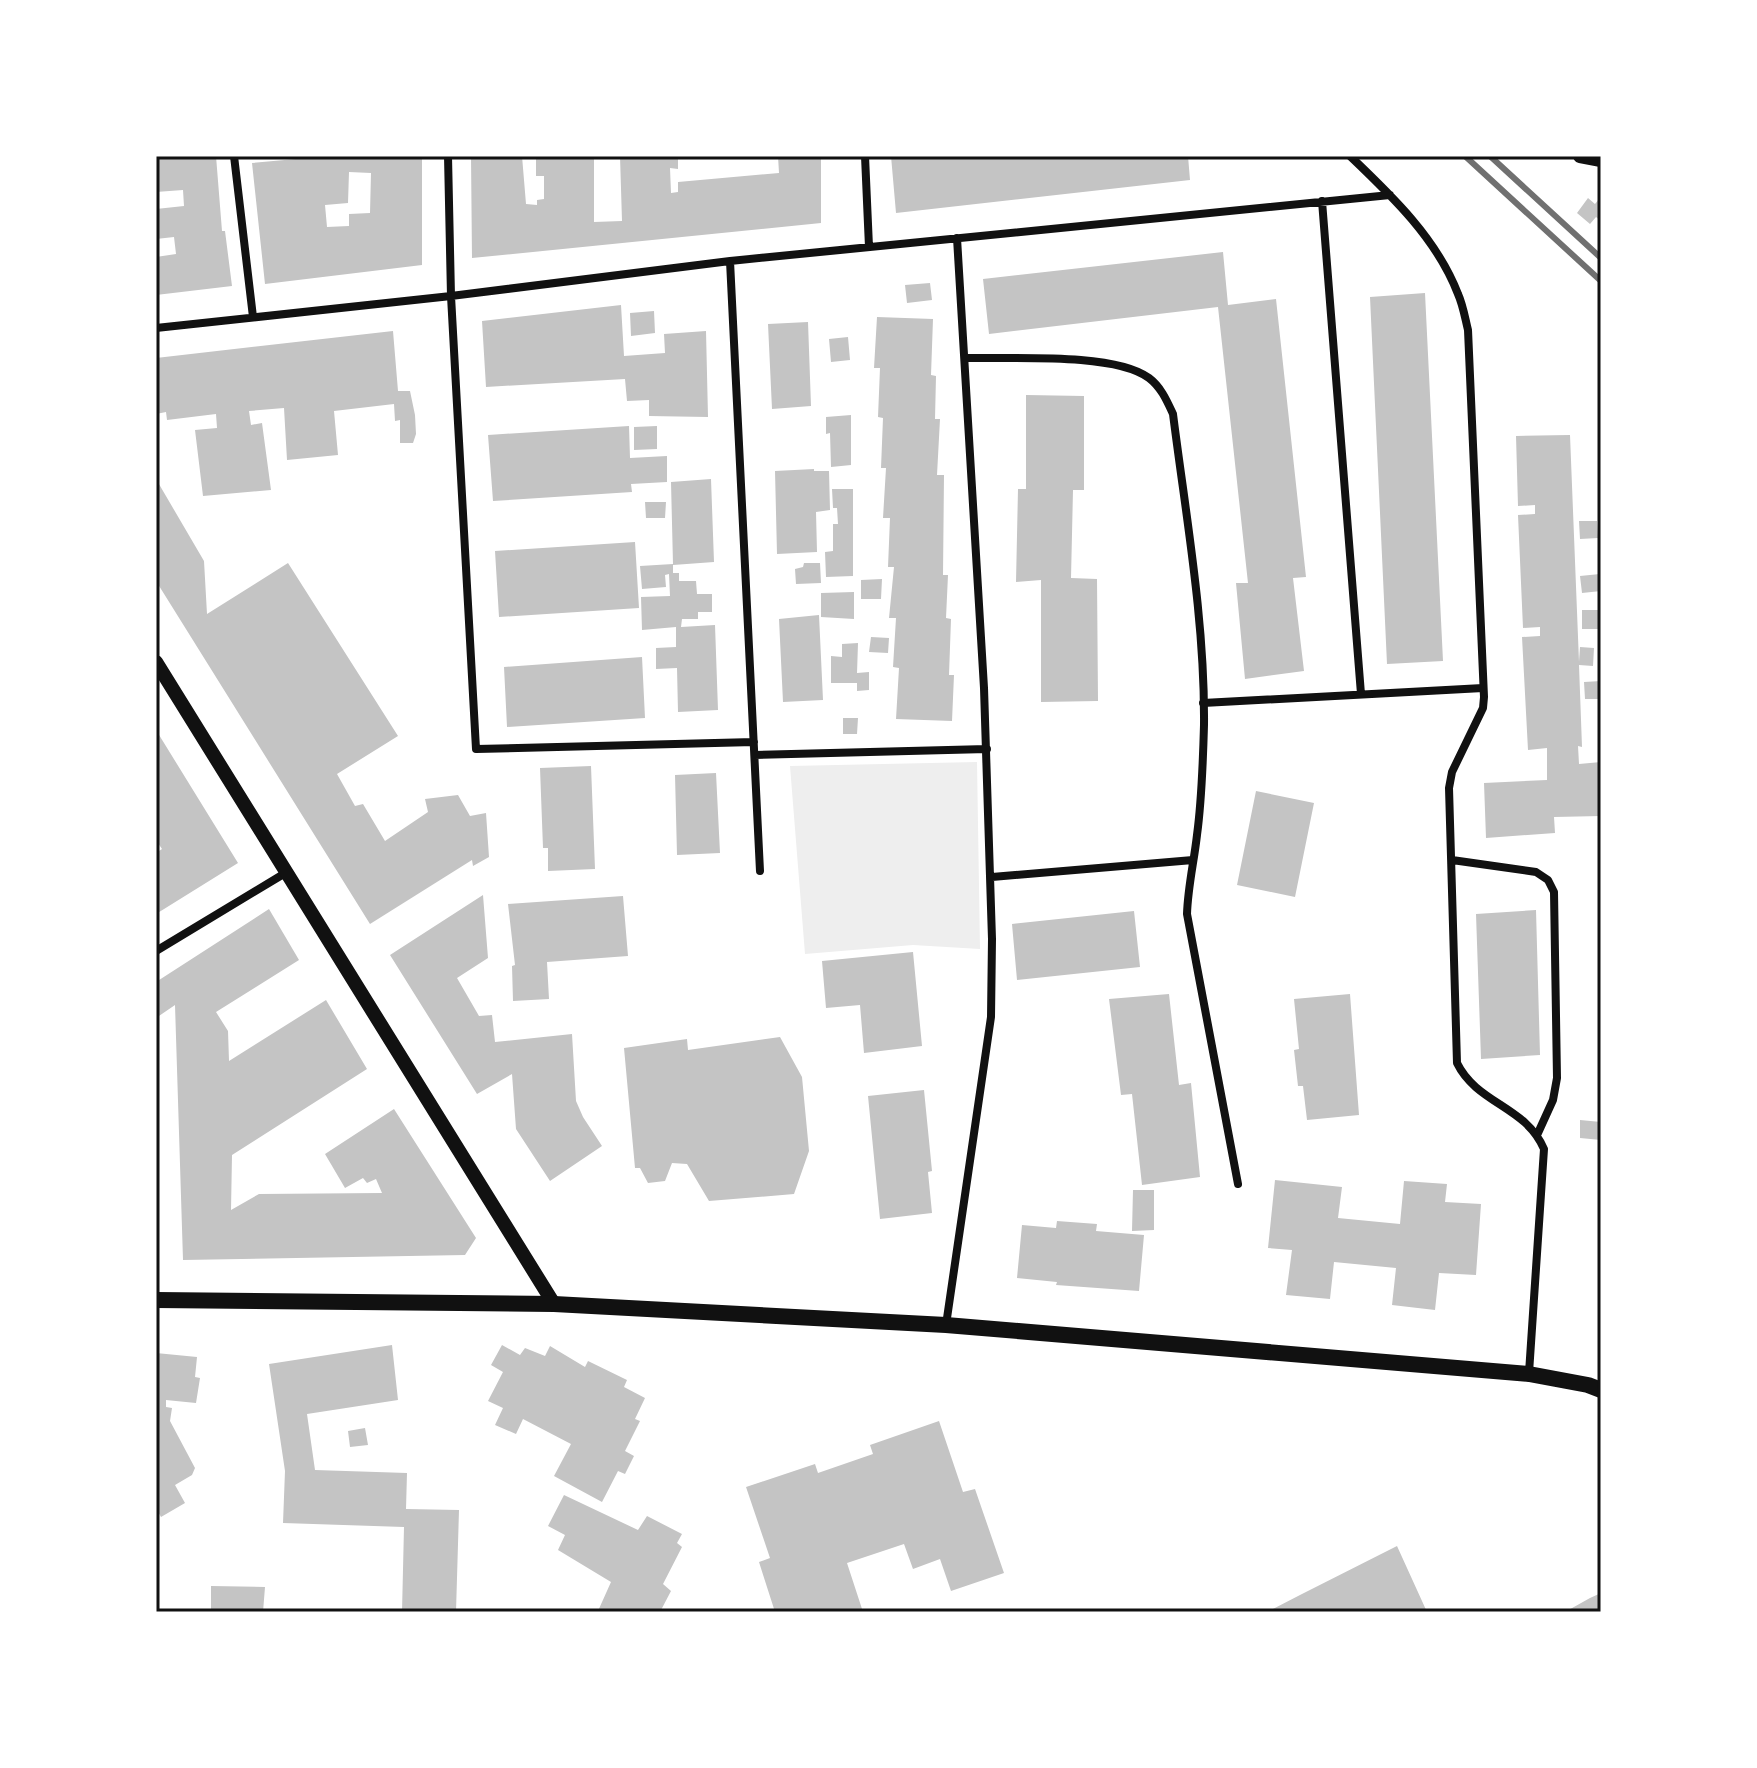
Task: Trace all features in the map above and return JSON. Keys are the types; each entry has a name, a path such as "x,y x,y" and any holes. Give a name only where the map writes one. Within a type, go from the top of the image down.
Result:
{"main road":[{"path":"156,1300 554,1304 946,1325 1529,1374 1601,1390"}],"street":[{"path":"234,156 253,317"},
{"path":"448,156 451,296 476,749 754,742"},
{"path":"865,156 869,247"},
{"path":"1350,156 1390,195 1437,252 1459,294 1468,330 1483,708 1452,772 1449,788 1457,1063 1464,1077 1477,1090 1521,1118 1538,1133 1544,1149 1529,1374"},
{"path":"1580,156 1601,160"},
{"path":"156,328 451,296 730,261 1390,195"},
{"path":"1322,201 1361,694"},
{"path":"946,1325 991,1017 992,877 987,749 957,238"},
{"path":"730,261 760,871"},
{"path":"965,358 1083,360 1127,368 1149,377 1164,394 1173,414 1201,641 1203,703 1202,787 1188,884 1187,914 1238,1184"},
{"path":"156,662 554,1304"},
{"path":"1203,703 1483,688"},
{"path":"755,755 987,749"},
{"path":"992,877 1193,860"},
{"path":"1452,860 1536,872 1548,880 1554,892 1557,1078 1553,1100 1538,1133"},
{"path":"156,951 287,872"}],"shaded area":[{"path":"977,762 980,949 913,945 805,954 790,766"}],"building":[{"path":"156,156 216,156 222,231 225,231 232,286 156,295 156,257 176,254 174,237 156,239 156,209 184,206 183,190 156,192"},
{"path":"329,156 422,156 422,265 265,284 252,163","holes":["349,172 371,173 370,213 349,214 349,226 327,227 325,205 348,203"]},
{"path":"471,156 522,156 526,204 537,205 537,200 544,199 544,176 536,176 536,156 594,156 594,222 622,221 620,156 678,156 678,169 670,168 671,193 678,192 678,182 779,173 778,156 821,156 821,223 472,258"},
{"path":"891,156 1188,156 1190,180 896,213"},
{"path":"1588,198 1595,204 1599,199 1601,201 1601,221 1596,217 1590,224 1577,213"},
{"path":"1223,252 1228,305 1276,299 1306,577 1293,578 1304,671 1245,679 1236,583 1248,583 1218,307 989,334 983,279"},
{"path":"930,283 932,300 907,303 905,285"},
{"path":"1425,293 1443,661 1387,664 1370,297"},
{"path":"621,305 624,356 665,353 664,334 706,331 708,417 649,416 649,400 627,401 625,379 486,387 482,321"},
{"path":"654,311 655,333 631,336 630,313"},
{"path":"877,317 933,319 931,375 936,376 935,419 940,419 937,475 944,475 943,575 948,575 946,618 951,619 949,675 954,675 952,721 896,719 899,668 893,667 896,618 889,618 894,567 888,567 890,518 883,518 886,468 881,468 883,418 878,417 880,368 874,368"},
{"path":"808,322 811,406 772,409 768,324"},
{"path":"393,331 398,391 410,391 415,415 413,443 400,443 400,420 395,421 394,404 334,411 338,455 287,460 284,408 249,411 251,425 262,423 271,490 203,496 195,430 217,428 216,414 167,420 166,412 156,414 156,358"},
{"path":"848,337 850,360 831,362 829,339"},
{"path":"1026,395 1084,396 1084,490 1073,490 1071,578 1097,579 1098,701 1041,702 1041,580 1016,582 1018,489 1026,489"},
{"path":"851,415 851,465 831,467 826,417"},
{"path":"629,426 630,458 667,456 667,482 631,484 632,492 493,501 488,435"},
{"path":"657,426 657,449 634,450 634,427"},
{"path":"1570,435 1579,662 1580,647 1594,648 1593,666 1579,665 1582,747 1578,746 1579,764 1601,762 1601,816 1554,817 1555,833 1486,838 1484,783 1547,780 1547,748 1528,750 1522,637 1540,636 1540,627 1523,628 1518,515 1535,514 1535,505 1518,506 1516,436"},
{"path":"775,471 829,471 830,510 816,512 817,552 777,554"},
{"path":"156,479 204,561 207,614 288,563 398,736 337,774 355,806 363,804 385,841 428,812 425,799 458,795 470,816 486,813 489,857 473,866 472,860 370,924 156,581"},
{"path":"711,479 714,562 673,565 673,573 679,573 679,581 696,581 697,594 712,594 712,612 698,612 698,619 682,619 681,627 715,625 718,710 678,712 677,668 656,669 656,648 676,647 676,627 642,630 641,597 670,596 669,574 665,575 666,587 642,589 640,566 673,564 671,482"},
{"path":"832,489 853,489 853,576 826,577 825,552 833,551 833,524 838,524"},
{"path":"645,502 666,502 665,518 646,518"},
{"path":"1579,521 1597,521 1598,538 1580,539"},
{"path":"635,542 639,608 499,617 495,551"},
{"path":"804,563 820,563 821,583 796,584 795,569 803,567"},
{"path":"1600,574 1601,591 1582,593 1580,576"},
{"path":"882,579 881,599 861,599 861,580"},
{"path":"854,592 854,619 821,617 821,593"},
{"path":"1582,610 1598,610 1598,629 1582,629"},
{"path":"819,615 823,700 783,702 779,619"},
{"path":"871,637 889,638 888,653 869,652"},
{"path":"858,643 857,673 869,672 869,690 857,691 857,683 831,683 831,656 842,657 842,644"},
{"path":"642,657 645,718 507,727 504,667"},
{"path":"1601,681 1601,699 1585,699 1584,682"},
{"path":"843,718 858,718 857,734 843,734"},
{"path":"156,730 238,863 156,914 156,853 162,849 156,840"},
{"path":"591,766 595,869 548,871 548,848 543,848 540,768"},
{"path":"716,773 720,853 677,855 675,775"},
{"path":"1256,791 1314,803 1295,897 1237,885"},
{"path":"483,895 488,958 457,978 479,1016 492,1015 495,1042 572,1034 576,1101 602,1146 550,1181 516,1129 512,1074 477,1094 390,955"},
{"path":"623,896 628,956 547,962 549,999 513,1001 512,966 515,965 508,904"},
{"path":"269,909 299,960 216,1012 228,1031 229,1061 326,1000 367,1069 232,1155 231,1210 259,1194 382,1193 376,1179 367,1183 363,1178 345,1188 325,1154 394,1109 476,1238 465,1255 183,1260 175,1005 156,1018 156,982"},
{"path":"1536,910 1540,1055 1481,1059 1476,914"},
{"path":"1134,911 1140,967 1017,980 1012,924"},
{"path":"913,952 922,1046 864,1053 860,1005 826,1008 822,961"},
{"path":"1169,994 1179,1085 1191,1083 1200,1177 1142,1185 1132,1094 1121,1095 1109,999"},
{"path":"1350,994 1359,1115 1307,1120 1303,1086 1298,1086 1294,1050 1299,1049 1294,999"},
{"path":"780,1037 802,1077 809,1151 794,1194 709,1201 687,1164 672,1163 665,1181 648,1183 640,1168 635,1168 624,1048 687,1039 688,1050"},
{"path":"924,1090 932,1171 928,1172 932,1213 880,1219 868,1096"},
{"path":"1580,1120 1601,1122 1601,1140 1580,1138"},
{"path":"1275,1180 1342,1187 1338,1218 1400,1224 1404,1181 1447,1184 1445,1202 1481,1204 1476,1275 1439,1273 1435,1310 1392,1305 1396,1268 1334,1262 1330,1299 1286,1295 1292,1250 1268,1248"},
{"path":"1133,1190 1154,1190 1154,1230 1132,1231"},
{"path":"1057,1221 1097,1224 1096,1231 1144,1235 1139,1291 1056,1285 1057,1282 1017,1278 1022,1225 1056,1228"},
{"path":"392,1345 398,1400 307,1414 315,1470 407,1473 406,1509 459,1510 456,1612 402,1612 404,1527 283,1523 285,1471 269,1364"},
{"path":"502,1345 520,1355 525,1348 545,1356 550,1346 585,1367 588,1361 627,1380 624,1387 645,1398 635,1419 640,1421 625,1451 634,1456 625,1474 618,1471 602,1502 554,1476 571,1444 523,1419 516,1434 495,1425 503,1408 488,1401 503,1372 491,1365"},
{"path":"156,1353 197,1357 195,1377 200,1378 196,1403 166,1400 166,1407 172,1408 170,1421 195,1468 192,1475 175,1485 185,1503 161,1517 156,1508"},
{"path":"939,1421 963,1492 975,1489 1004,1573 951,1591 940,1559 913,1569 904,1544 847,1563 863,1612 775,1612 759,1562 770,1558 746,1487 815,1464 818,1473 873,1454 870,1445"},
{"path":"365,1428 368,1445 350,1447 348,1431"},
{"path":"564,1495 638,1530 647,1516 682,1534 677,1543 682,1547 663,1584 671,1591 660,1612 598,1611 611,1582 558,1550 565,1535 548,1526"},
{"path":"1397,1546 1427,1612 1267,1612 1300,1595"},
{"path":"211,1586 265,1587 263,1612 211,1612"},
{"path":"1601,1593 1601,1612 1565,1612 1590,1598"}],"railway":[{"path":"1465,156 1601,281"},
{"path":"1490,156 1601,258"}]}
